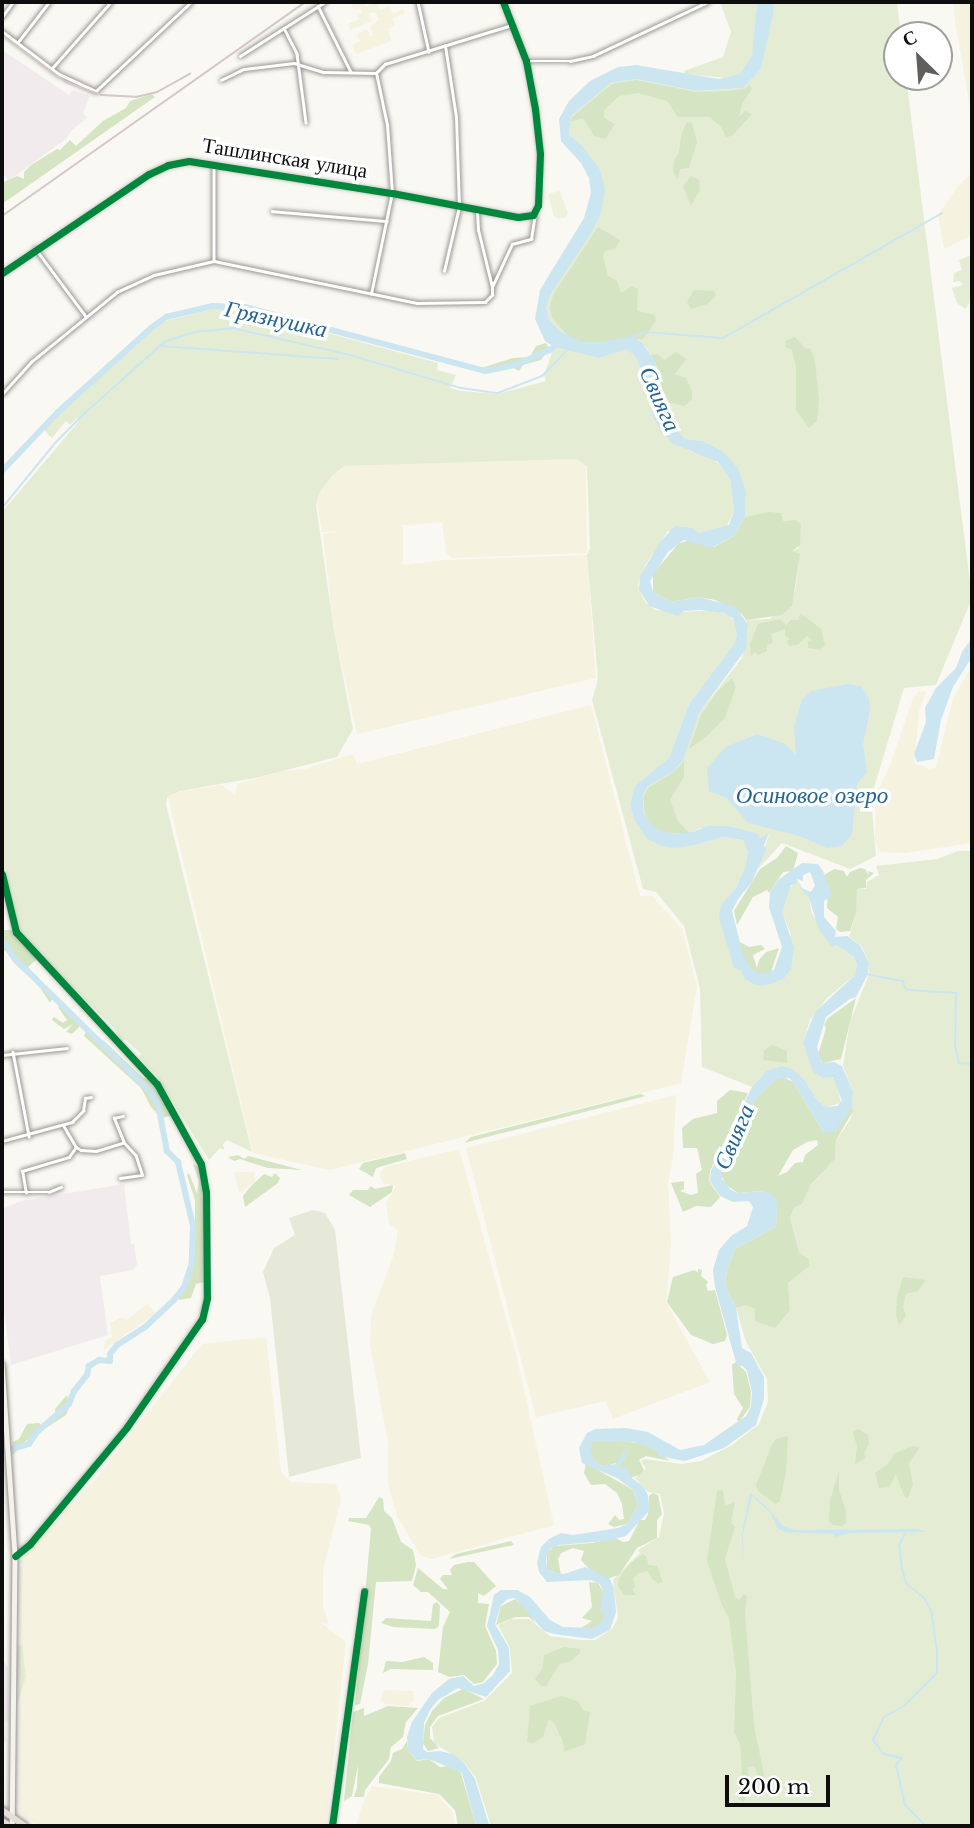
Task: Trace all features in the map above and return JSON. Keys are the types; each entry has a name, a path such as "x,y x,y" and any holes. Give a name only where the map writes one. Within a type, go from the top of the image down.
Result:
{"highway":[{"path":"2,1810 25,1826"},
{"path":"2,1821 11,1826"}],"main road":[{"path":"2,1367 15,1556 11,1826"}],"street":[{"path":"2,17 13,2"},
{"path":"18,42 49,2"},
{"path":"52,68 111,2"},
{"path":"2,31 52,68 96,91 191,2"},
{"path":"240,57 325,2"},
{"path":"418,2 429,52"},
{"path":"492,287 512,244 531,239 539,200 540,154 526,61 503,2"},
{"path":"526,61 570,61 593,56 708,2"},
{"path":"318,6 352,73"},
{"path":"220,80 244,69 298,64 324,72 376,73 386,64 512,25"},
{"path":"284,28 297,54 306,122"},
{"path":"443,271 459,207 456,117 445,46"},
{"path":"372,294 392,193 387,125 376,73"},
{"name":"Ташлинская улица","path":"2,273 35,248 155,170 189,160 392,193 477,211 518,217 536,213"},
{"path":"214,164 214,261"},
{"path":"272,211 387,221"},
{"path":"2,394 31,362 85,315 117,292 154,275 214,261 417,303 485,302 492,295 492,287 478,230 477,211"},
{"path":"35,248 85,315"},
{"path":"2,874 16,932 157,1084 201,1164 206,1192 207,1298 202,1319 127,1427 30,1544 15,1556"},
{"path":"2,1055 67,1048"},
{"path":"13,1052 29,1136"},
{"path":"2,1142 64,1126 79,1116 85,1098 91,1097"},
{"path":"120,1178 142,1175 136,1156 124,1143 114,1118 123,1115"},
{"path":"64,1126 76,1147 96,1151 124,1143"},
{"path":"26,1193 22,1171 69,1157 76,1147"},
{"path":"2,1192 26,1193 61,1187"},
{"path":"332,1826 364,1591"}],"shaded area":[{"path":"349,2 364,2 366,6 377,2 380,10 390,6 393,14 403,9 405,13 393,18 395,25 388,29 391,41 356,54 352,45 360,41 357,34 367,29 370,36 373,35 370,27 379,19 375,12 369,14 372,21 350,30 348,24 359,19 357,15 362,12 360,8 355,10"},
{"path":"954,2 972,2 972,120 954,15"},
{"path":"2,50 69,95 73,90 90,96 83,113 87,118 72,130 66,139 8,181 2,172"},
{"path":"972,173 972,235 944,249 938,215 958,186"},
{"path":"576,459 586,467 587,553 451,558 446,552 442,522 403,525 403,565 446,560 587,555 596,678 357,734 334,630 323,534 341,531 322,532 317,505 320,492 332,476 344,466"},
{"path":"972,666 972,843 905,853 879,852 875,840 876,795 891,763 912,701 918,692 926,691 919,711 914,763 930,769 936,767 953,698"},
{"path":"591,705 640,896 651,895 682,929 697,987 681,1083 330,1170 253,1153 168,797 182,791 222,785 235,796 237,784 283,771 305,769 353,754 357,764"},
{"path":"676,1095 673,1159 668,1183 671,1246 666,1302 710,1382 613,1419 605,1401 536,1417 466,1148"},
{"path":"459,1149 516,1354 554,1525 432,1559 421,1556 397,1516 388,1484 388,1442 370,1346 371,1316 394,1254 398,1231 389,1224 386,1203 396,1186 383,1183 379,1174 385,1167"},
{"path":"234,1172 254,1172 255,1182 239,1193"},
{"path":"124,1184 131,1244 134,1244 137,1265 133,1270 100,1276 108,1335 11,1365 2,1294 2,1209 21,1201"},
{"path":"147,1304 156,1313 104,1350 105,1341 112,1337 110,1323 122,1317 127,1320"},
{"path":"266,1337 281,1472 291,1482 336,1484 341,1499 323,1570 323,1607 329,1624 321,1623 346,1642 326,1826 38,1826 20,1813 19,1804 20,1701 24,1684 20,1645 20,1567 23,1565 19,1562 98,1476 202,1344"},
{"path":"2,1659 8,1667 9,1721 5,1723 6,1741 2,1747"},
{"path":"384,1690 413,1691 414,1701 408,1706 385,1704 381,1699"},
{"path":"372,1786 438,1795 452,1811 455,1826 356,1826 363,1802"}],"green space":[{"path":"720,2 757,2 753,58 740,74 728,78 685,74 684,71 723,57 731,32"},
{"path":"774,2 897,2 899,21 883,21 883,91 908,91 972,598 936,685 904,688 871,798 876,856 850,869 782,843 758,869 769,834 759,838 700,828 674,834 650,823 643,811 643,795 648,786 673,772 699,713 742,658 748,631 746,620 770,619 795,591 799,563 792,551 799,548 791,523 761,515 745,517 746,493 702,441 685,439 670,424 663,411 653,358 645,346 582,342 558,330 549,319 546,308 550,295 601,213 585,149 569,134 571,116 611,83 636,79 696,91 743,88 761,69"},
{"path":"636,80 696,92 744,89 750,85 752,89 742,104 739,117 745,111 752,114 732,136 726,137 721,127 710,117 678,117 667,101 638,93 619,96 604,110 604,118 615,124 605,139 594,136 583,118 570,122 572,117 612,84"},
{"path":"152,94 155,97 2,204 2,183 17,176 24,179 24,172 31,165 57,149 60,150 70,140 76,146 103,121 126,108 130,101"},
{"path":"687,122 692,123 697,142 689,168 680,169 678,179 673,171 674,160 679,153 681,135"},
{"path":"691,176 699,180 700,190 691,206 683,186"},
{"path":"559,190 568,213 566,217 558,219 554,216 548,195"},
{"path":"598,227 620,240 615,249 605,251 603,256 608,276 617,281 621,293 632,286 638,289 637,311 655,315 656,321 643,339 622,339 595,346 572,340 552,318 550,307 553,295"},
{"path":"972,255 972,282 969,304 965,309 957,303 952,288 963,285 960,281 953,282 954,273 962,270 959,260"},
{"path":"694,290 714,291 716,296 707,304 691,309 687,302"},
{"path":"215,308 250,312 438,363 437,370 456,375 450,388 461,391 498,394 546,381 544,375 554,347 599,357 626,349 636,356 644,375 652,414 689,451 711,457 723,468 730,479 734,511 726,528 698,533 668,531 646,564 638,583 639,589 645,602 655,610 713,610 729,615 736,623 737,635 734,644 689,704 669,758 635,786 630,805 634,820 696,845 723,837 743,840 748,852 745,868 736,888 721,905 741,970 774,983 791,935 782,912 786,894 797,879 809,898 812,914 836,945 853,956 857,964 855,975 827,998 810,1020 803,1042 836,1082 841,1103 826,1107 817,1100 804,1079 782,1066 766,1071 752,1087 702,1067 700,989 684,926 656,892 643,889 592,700 598,679 587,555 590,549 587,467 576,459 344,466 320,492 316,505 334,630 353,729 337,757 255,778 180,791 167,797 166,805 252,1152 227,1140 223,1144 224,1150 220,1148 209,1160 156,1075 139,1057 141,1054 125,1039 120,1039 115,1029 19,933 2,865 2,512 80,420 77,418 70,425 66,421 52,438 44,430 55,418 162,322"},
{"path":"795,337 806,349 810,348 815,361 819,400 817,421 809,428 796,410 796,367 792,350 785,347 785,341"},
{"path":"546,343 549,348 541,360 523,365 519,371 512,367 484,372 481,368 513,358 530,357 536,346"},
{"path":"676,352 686,359 675,374 686,378 692,391 692,400 684,406 663,401 659,371 651,355 657,354 665,360"},
{"path":"769,512 781,513 783,521 795,520 801,524 800,545 792,551 800,554 792,606 782,615 746,620 742,614 715,600 699,597 671,602 653,592 653,574 678,544 689,540 714,547 734,536 745,517"},
{"path":"800,613 821,629 825,646 819,650 808,648 808,641 812,640 807,636 797,645 789,646 787,641 790,639 785,635 785,629 771,634 773,643 767,645 767,651 758,655 755,652 751,656 750,644 758,624 780,619 786,625 791,620 799,620"},
{"path":"732,678 736,687 725,718 689,749 701,715 717,692"},
{"path":"684,761 684,777 670,800 678,821 690,834 659,833 649,824 644,810 644,795 649,787 674,772"},
{"path":"786,846 798,853 793,871 783,872 769,893 767,890 753,897 737,925 734,911 760,869 777,858"},
{"path":"958,851 972,851 972,1826 491,1826 476,1778 465,1763 434,1743 432,1727 439,1718 484,1701 512,1673 510,1648 498,1625 511,1619 529,1619 550,1636 580,1640 595,1640 612,1629 618,1618 613,1580 640,1553 638,1550 659,1537 664,1513 660,1494 648,1492 635,1478 646,1469 641,1461 645,1459 681,1464 701,1461 732,1445 759,1424 768,1402 767,1379 746,1342 736,1308 746,1305 790,1310 788,1283 809,1259 799,1252 790,1218 794,1208 802,1204 811,1184 835,1159 836,1140 851,1119 853,1092 843,1066 850,1022 869,974 869,963 861,945 849,937 856,913 857,889 866,889 867,882 879,875 876,866 937,859"},
{"path":"834,869 844,871 847,877 850,872 865,869 869,876 868,871 874,873 866,880 866,888 857,889 856,913 850,931 840,932 836,929 838,917 827,908 828,893 821,877"},
{"path":"2,930 13,930 34,955 36,960 28,967 49,989 53,998 50,1003 37,983 15,964 10,953 2,950"},
{"path":"740,942 749,947 761,945 765,949 753,955 757,968 759,960 766,952 779,948 771,972 762,976 750,969 739,949"},
{"path":"856,998 841,1059 823,1063 818,1055 826,1028 824,1025 828,1018"},
{"path":"62,1002 80,1019 79,1027 72,1034 66,1032 73,1024 64,1029 52,1020 54,1017 63,1023 67,1020 58,1007"},
{"path":"86,1031 104,1041 143,1078 150,1079 167,1101 171,1116 161,1118 151,1107 141,1088 84,1036"},
{"path":"772,1045 787,1051 787,1063 763,1060 764,1050"},
{"path":"783,1077 793,1082 824,1133 852,1107 853,1111 836,1140 835,1159 811,1184 802,1204 794,1208 790,1218 799,1252 809,1259 809,1266 788,1283 790,1310 775,1328 755,1321 755,1309 746,1305 736,1308 725,1286 727,1269 735,1249 776,1227 777,1208 771,1194 760,1191 738,1193 725,1184 721,1174 745,1128 754,1101 771,1081","holes":["817,1140 818,1145 805,1155 803,1162 795,1163 787,1172 778,1176 793,1150 807,1142"]},
{"path":"730,1090 748,1093 710,1171 709,1181 720,1197 711,1207 696,1206 683,1212 671,1183 684,1181 684,1189 680,1191 691,1195 698,1193 696,1174 702,1170 697,1148 683,1148 682,1128 693,1119 717,1113 717,1101"},
{"path":"640,1094 646,1096 464,1143 471,1137"},
{"path":"405,1153 407,1159 376,1168 373,1177 359,1169 363,1163"},
{"path":"238,1155 244,1159 248,1156 302,1170 268,1168 240,1159 234,1161 228,1157"},
{"path":"193,1164 199,1167 203,1187 204,1282 196,1284 191,1298 180,1300 178,1297 190,1275 195,1250 195,1200 187,1175 189,1173 197,1194 199,1181"},
{"path":"275,1173 280,1178 278,1183 245,1207 243,1196 251,1186 264,1174 272,1177"},
{"path":"393,1185 392,1192 370,1207 349,1195 353,1190"},
{"path":"313,1210 325,1213 335,1230 361,1458 289,1477 270,1298 263,1272 274,1248 295,1235 289,1218"},
{"path":"698,1269 702,1270 701,1276 708,1282 708,1291 715,1290 727,1335 725,1341 713,1344 691,1335 667,1302 673,1277 694,1270 698,1272"},
{"path":"903,1277 926,1280 918,1291 906,1294 903,1307 906,1316 899,1325 896,1315 897,1297"},
{"path":"735,1362 746,1372 751,1392 750,1407 739,1422 737,1419 743,1408 734,1394 732,1365"},
{"path":"67,1395 69,1408 66,1415 26,1441 12,1456 13,1442 19,1439 27,1424 39,1423 43,1427 55,1417 55,1409"},
{"path":"858,1429 868,1435 869,1443 864,1454 866,1458 855,1464 857,1446 852,1431"},
{"path":"788,1436 786,1473 780,1501 775,1504 758,1491 756,1485 772,1444 776,1439"},
{"path":"594,1438 646,1444 670,1461 646,1456 639,1460 644,1470 642,1474 630,1478 615,1463 604,1467 594,1462 588,1452"},
{"path":"911,1446 920,1447 909,1463 913,1485 908,1498 904,1496 896,1474 889,1487 879,1488 875,1473 887,1465 894,1454"},
{"path":"586,1463 633,1490 638,1506 627,1524 614,1527 608,1524 615,1515 619,1520 624,1519 622,1504 617,1493 605,1484 591,1485 584,1473"},
{"path":"839,1471 839,1490 846,1511 846,1523 842,1526 832,1525 829,1521 830,1500"},
{"path":"723,1490 725,1506 735,1502 731,1523 735,1527 725,1559 735,1597 739,1600 744,1594 747,1597 745,1613 754,1726 766,1791 760,1789 755,1766 748,1767 749,1787 744,1802 738,1799 739,1789 743,1787 740,1744 734,1732 736,1673 729,1618 707,1561 717,1491"},
{"path":"653,1493 658,1495 662,1514 657,1520 657,1538 637,1548 619,1575 607,1579 593,1573 581,1560 584,1551 573,1548 561,1553 558,1559 561,1575 547,1569 547,1553 554,1546 616,1538 623,1542 629,1541 640,1520 645,1520 648,1514 649,1496"},
{"path":"379,1497 383,1499 384,1511 392,1518 401,1542 413,1550 416,1565 412,1581 376,1582 368,1664 360,1704 355,1705 371,1529 369,1525 348,1521 349,1518 366,1518"},
{"path":"511,1541 514,1545 449,1559 456,1554"},
{"path":"643,1554 647,1557 648,1565 657,1566 663,1582 658,1583 652,1579 648,1571 639,1573 633,1578 635,1586 632,1590 637,1595 624,1595 618,1586 619,1579 629,1564"},
{"path":"474,1562 496,1586 484,1596 478,1593 478,1603 489,1604 485,1626 496,1651 497,1664 483,1682 474,1684 464,1675 449,1677 438,1672 443,1627 450,1612 428,1592 421,1592 413,1585 418,1568 443,1589 448,1589 440,1579 443,1575 452,1575 450,1570 454,1565"},
{"path":"589,1582 598,1583 605,1595 607,1618 596,1629 581,1628 592,1621 582,1618 592,1607"},
{"path":"515,1599 528,1611 536,1624 529,1617 515,1617 496,1625 501,1606"},
{"path":"437,1602 440,1606 439,1626 435,1629 393,1627 381,1623 386,1618 431,1621 433,1604"},
{"path":"22,1644 26,1677 18,1703 16,1654 18,1646"},
{"path":"564,1647 580,1649 580,1653 571,1661 560,1664 546,1686 541,1686 535,1679 543,1667 544,1655"},
{"path":"424,1657 433,1663 433,1670 391,1669 383,1673 386,1661 402,1662"},
{"path":"463,1689 484,1699 438,1716 430,1727 430,1738 439,1748 428,1751 423,1743 425,1725 432,1711 444,1698"},
{"path":"561,1696 579,1702 583,1710 590,1712 585,1744 564,1752 563,1742 554,1723 549,1719 543,1737 534,1743 527,1742 530,1706"},
{"path":"388,1706 418,1708 406,1722 403,1737 391,1747 389,1759 365,1790 364,1797 354,1797 358,1765 352,1796 344,1801 353,1712 364,1708 364,1716"},
{"path":"407,1741 408,1751 417,1761 429,1759 440,1767 450,1766 461,1773 476,1826 458,1826 455,1810 439,1794 379,1783 379,1777 391,1761 393,1753 402,1749"}],"water":[{"name":"Свияга","path":"757,2 774,2 773,14 761,69 743,88 696,91 636,79 611,83 571,116 569,134 585,149 600,170 605,189 601,213 592,232 550,295 546,308 549,319 558,330 582,342 601,342 631,336 642,343 655,361 663,411 670,423 685,439 702,441 722,451 738,468 746,493 745,517 734,536 711,548 684,540 668,552 650,581 653,592 671,602 699,597 736,607 748,625 746,649 699,713 683,760 673,772 648,786 643,795 643,811 650,823 659,830 674,834 692,832 708,826 728,826 756,833 760,838 769,833 764,845 766,850 752,882 732,911 743,955 751,969 763,974 774,970 782,947 769,907 770,892 778,880 802,863 818,864 823,871 832,896 824,901 824,917 836,931 835,937 847,936 860,945 869,963 868,974 856,997 826,1017 817,1047 822,1063 834,1062 842,1066 853,1092 852,1107 836,1131 824,1133 793,1082 789,1078 776,1079 754,1101 745,1128 723,1168 722,1179 731,1190 738,1193 760,1191 776,1198 776,1227 735,1249 727,1269 725,1286 736,1308 742,1348 751,1353 764,1377 764,1399 756,1425 724,1448 685,1461 658,1456 658,1453 649,1447 633,1442 593,1441 590,1448 593,1458 601,1466 616,1464 626,1447 626,1458 618,1466 621,1469 626,1466 632,1478 643,1486 648,1495 649,1511 626,1536 607,1541 559,1545 550,1549 546,1558 547,1568 553,1572 564,1574 585,1567 610,1579 614,1589 616,1612 610,1630 592,1639 544,1631 515,1598 508,1599 501,1605 495,1624 509,1648 510,1671 486,1697 458,1688 438,1700 430,1710 424,1723 423,1749 427,1752 440,1751 455,1755 465,1764 475,1779 489,1825 476,1826 462,1773 429,1759 417,1760 408,1751 407,1737 412,1722 432,1693 449,1679 463,1676 474,1686 484,1683 493,1675 499,1664 498,1650 487,1626 494,1595 501,1590 517,1590 530,1597 550,1620 563,1627 593,1628 601,1623 605,1615 600,1610 603,1591 600,1584 591,1580 547,1582 539,1572 537,1562 541,1547 549,1539 561,1533 573,1535 618,1528 627,1524 638,1506 633,1490 617,1478 582,1463 579,1448 587,1433 595,1429 626,1428 648,1432 680,1450 704,1445 746,1416 751,1407 752,1392 747,1371 743,1366 737,1366 715,1287 713,1270 719,1250 731,1236 747,1226 753,1207 749,1201 733,1202 720,1196 710,1181 711,1171 752,1087 766,1071 781,1066 790,1068 804,1079 817,1100 826,1107 837,1106 842,1101 833,1077 823,1078 813,1072 803,1042 815,1012 855,975 857,964 853,956 836,945 832,947 819,930 809,898 799,887 811,892 815,885 810,872 803,875 803,881 797,879 796,884 791,885 782,912 794,948 791,969 784,978 774,983 762,986 754,984 745,979 741,970 734,968 719,918 721,905 736,888 745,868 748,852 743,840 723,837 674,848 659,845 648,839 634,820 630,805 635,786 669,758 689,704 734,644 737,635 733,618 724,613 684,611 678,616 649,606 639,589 640,576 660,542 675,526 693,528 698,533 729,525 734,511 730,479 718,462 674,444 661,432 652,414 644,375 635,356 626,349 599,358 554,347 545,341 535,319 540,290 584,218 591,193 589,178 581,163 561,141 559,119 569,101 590,81 618,67 636,65 719,79 740,74 752,56"},
{"path":"972,638 972,657 953,687 941,720 934,759 917,762 914,754 926,722 925,708 936,688 956,668 962,652"},
{"name":"Осиновое озеро","path":"848,684 861,686 869,698 870,710 863,744 867,772 857,784 852,834 842,846 827,848 799,836 748,823 727,798 709,791 707,768 726,747 757,734 785,744 796,755 794,727 802,699 812,691"},
{"path":"750,1493 765,1505 783,1526 795,1530 917,1529 926,1532 849,1533 835,1537 833,1534 785,1532 778,1529 770,1512 752,1496 743,1535 743,1564 742,1533"}],"waterway":[{"path":"631,338 644,332 723,338 942,213"},
{"name":"Грязнушка","path":"2,471 58,412 151,328 166,317 212,306 245,307 486,371 518,364 550,350 558,343"},
{"path":"2,508 56,442 85,413 164,342 195,332 232,328 350,355 461,388 498,393 542,376 568,349"},
{"path":"161,346 338,359"},
{"name":"Грязнушка","path":"2,940 15,959 151,1092 158,1104 167,1151 178,1162 193,1226 192,1263 184,1287 174,1300 145,1327 117,1345 110,1354 110,1361 99,1360 89,1366 87,1375 74,1391 69,1404 37,1432 29,1444 2,1452"},
{"path":"866,974 903,981 905,988 909,990 956,993 955,1046 959,1063 972,1064"},
{"path":"905,1534 899,1545 902,1568 906,1583 924,1598 931,1610 937,1673 905,1705 884,1717 873,1740 884,1754 902,1758 896,1765 905,1805 926,1826"}],"railway":[{"path":"2,216 305,2"},
{"path":"2,35 66,82 101,95 136,97 157,92 190,74"}],"cycle path":[{"path":"2,273 149,174 168,165 189,161 392,193 518,217 533,215 538,205 540,154 535,109 526,61 503,2"},
{"path":"2,874 16,932 157,1084 201,1164 206,1192 207,1298 202,1319 127,1427 30,1544 15,1556"},
{"path":"332,1826 364,1591"}]}
